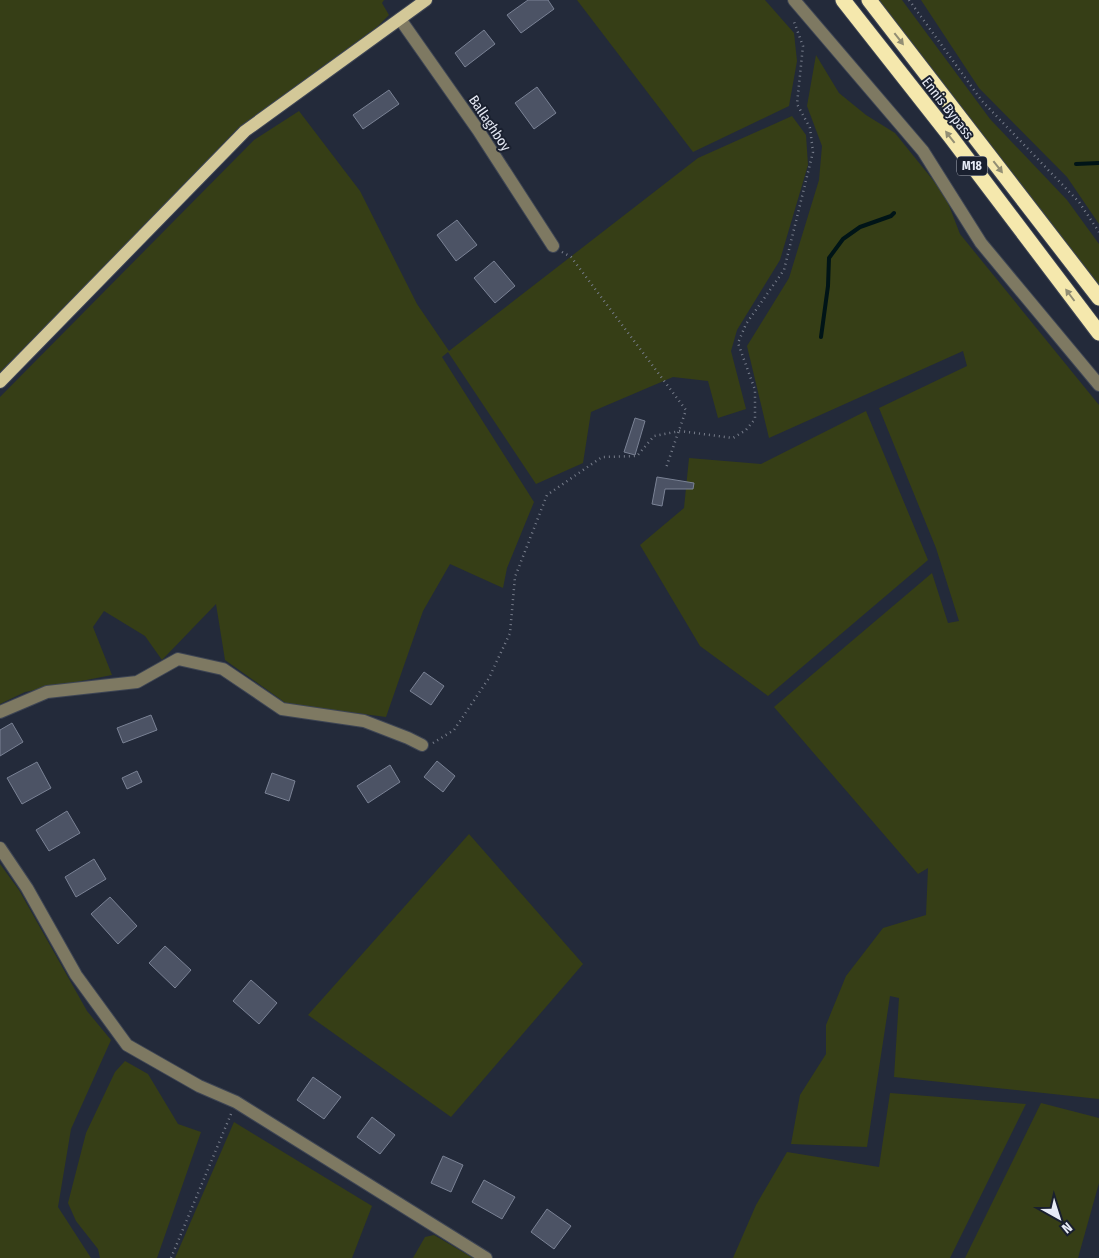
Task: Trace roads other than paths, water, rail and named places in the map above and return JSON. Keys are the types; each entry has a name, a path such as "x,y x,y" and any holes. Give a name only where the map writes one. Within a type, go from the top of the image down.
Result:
{"highway":[{"name":"Ennis Bypass","path":"843,0 950,136 1099,333"},
{"name":"Ennis Bypass","path":"869,0 1099,298"}],"main road":[{"path":"0,382 244,131 426,0"}],"street":[{"path":"794,0 923,151 982,243 1099,385"},
{"name":"Ballaghboy","path":"400,19 478,130 553,246"},
{"path":"0,712 47,692 136,682 178,659 223,669 282,709 364,721 422,745"},
{"path":"0,848 27,888 76,975 127,1045 199,1086 236,1102 486,1258"}],"waterway":[{"path":"1076,164 1099,163"},
{"path":"821,337 828,286 829,258 843,239 860,227 891,216 894,213"}]}
